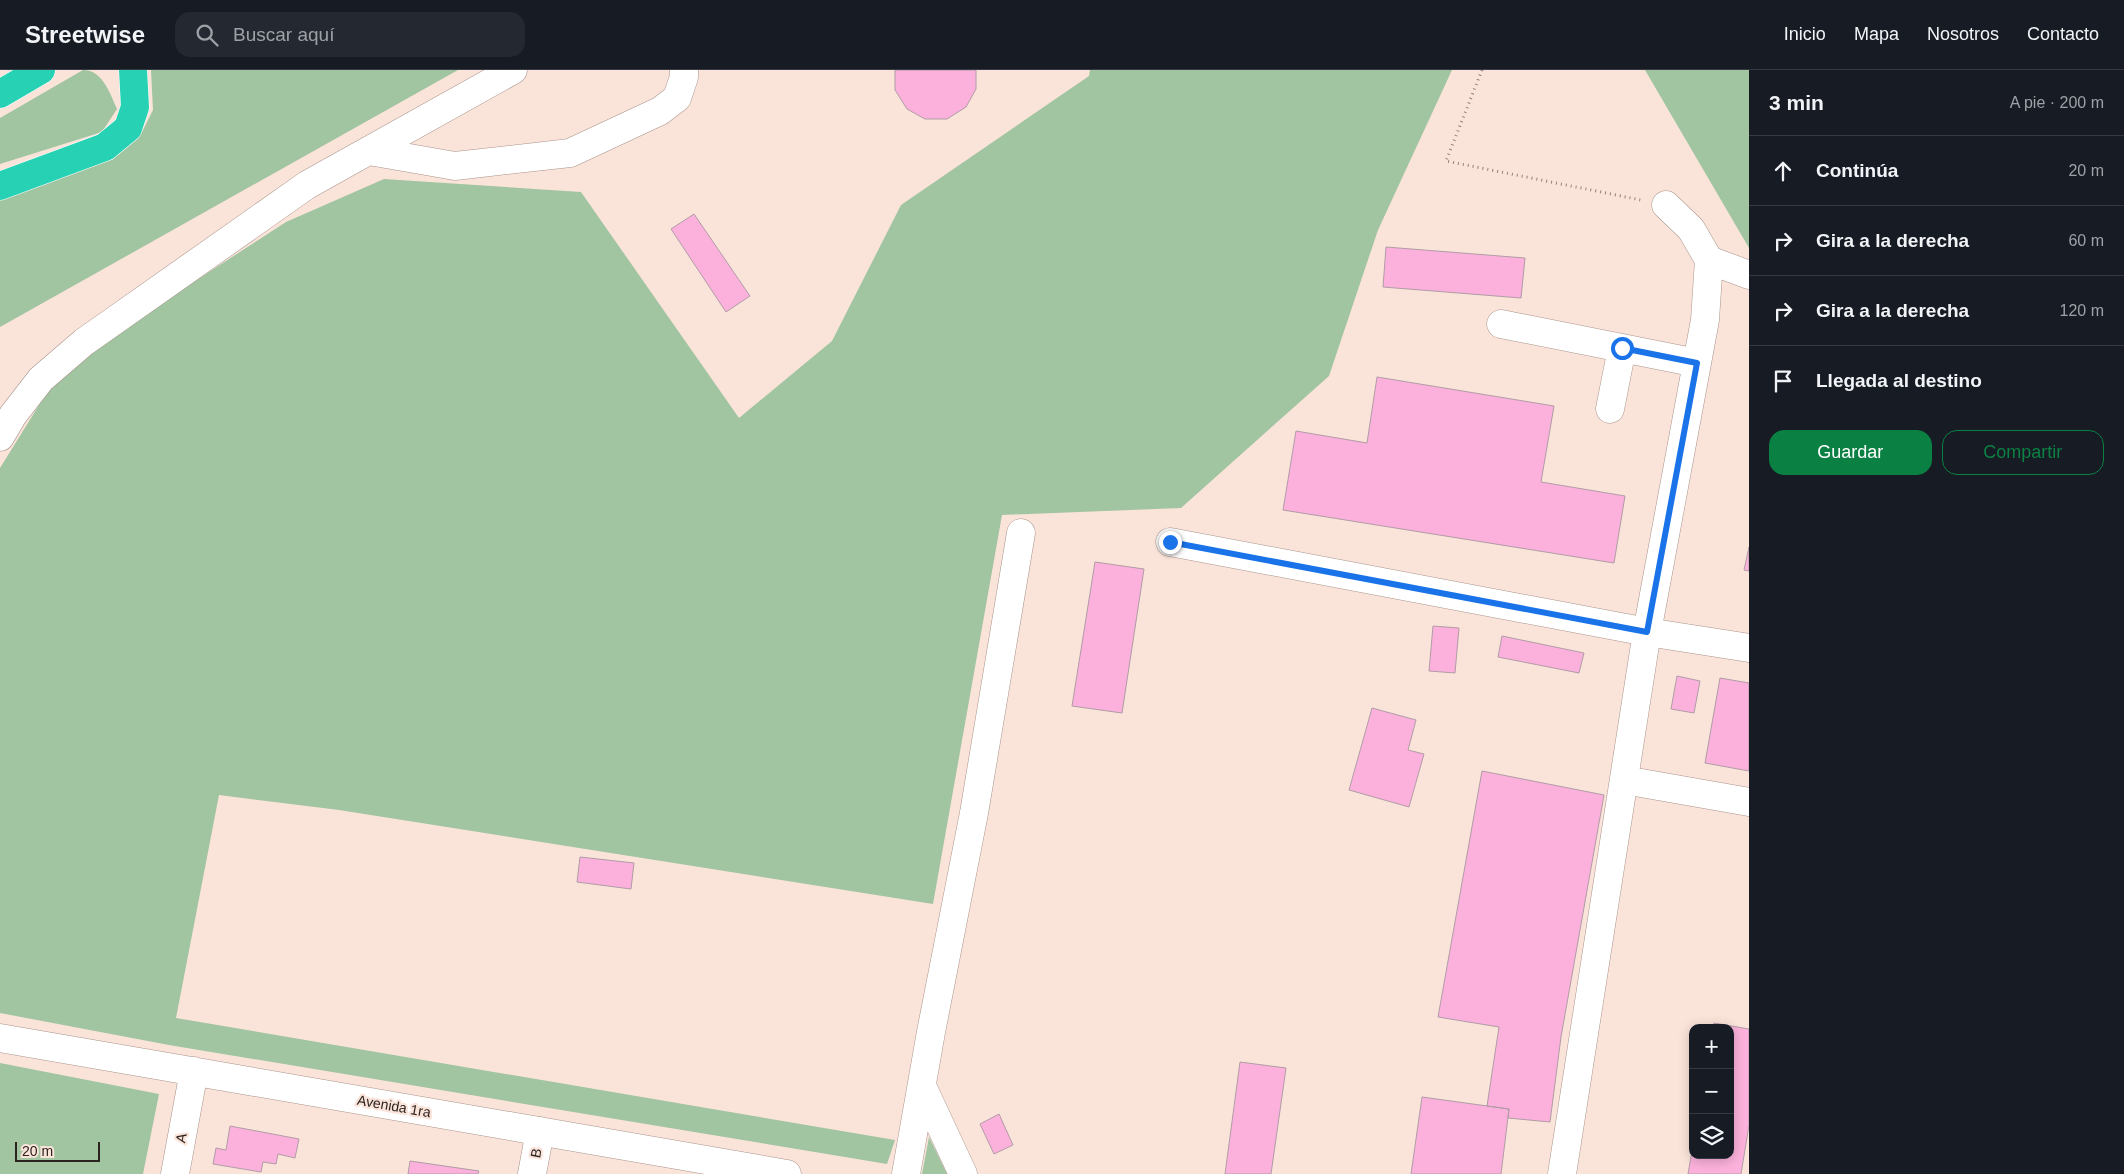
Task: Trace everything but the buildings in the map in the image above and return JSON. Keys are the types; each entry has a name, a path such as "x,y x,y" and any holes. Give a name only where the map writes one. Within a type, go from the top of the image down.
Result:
{"highway":[{"path":"0,88 40,70"},
{"path":"0,94 40,70"},
{"path":"0,186 106,148 128,128 135,107 132,70"}],"street":[{"path":"0,437 13,415 41,379 84,342 307,186 513,70"},
{"path":"369,151 455,166 570,153 660,111 677,98 684,77 684,70"},
{"path":"1562,1174 1647,632 1705,320 1709,260 1691,229 1666,205"},
{"path":"1709,260 1749,275"},
{"path":"1501,324 1697,363"},
{"path":"1610,410 1622,348"},
{"path":"906,1174 974,813 1021,533"},
{"path":"1170,542 1647,632 1749,648"},
{"path":"1624,780 1749,802"},
{"name":"Avenida 1ra","path":"0,1038 787,1174"},
{"name":"A","path":"174,1174 194,1072"},
{"path":"922,1086 963,1174"},
{"name":"B","path":"533,1167 540,1131"}],"path":[{"path":"1482,70 1446,161 1666,205"}],"green space":[{"path":"83,70 90,71 101,78 117,109 102,132 0,164 0,118"},
{"path":"151,70 458,70 0,327 0,199 119,153 141,134 153,110"},
{"path":"1090,70 1452,70 1378,230 1329,376 1181,508 1002,515 933,904 339,810 219,795 176,1018 895,1140 887,1164 169,1045 0,1013 0,468 49,389 98,344 286,222 384,179 581,192 739,418 832,341 901,205 1089,76"},
{"path":"1645,70 1749,70 1749,248"},
{"path":"0,1063 159,1094 143,1174 0,1174"},
{"path":"929,1137 947,1174 922,1174"}],"route":[{"path":"1170,542 1647,632 1697,363 1622,348"}]}
